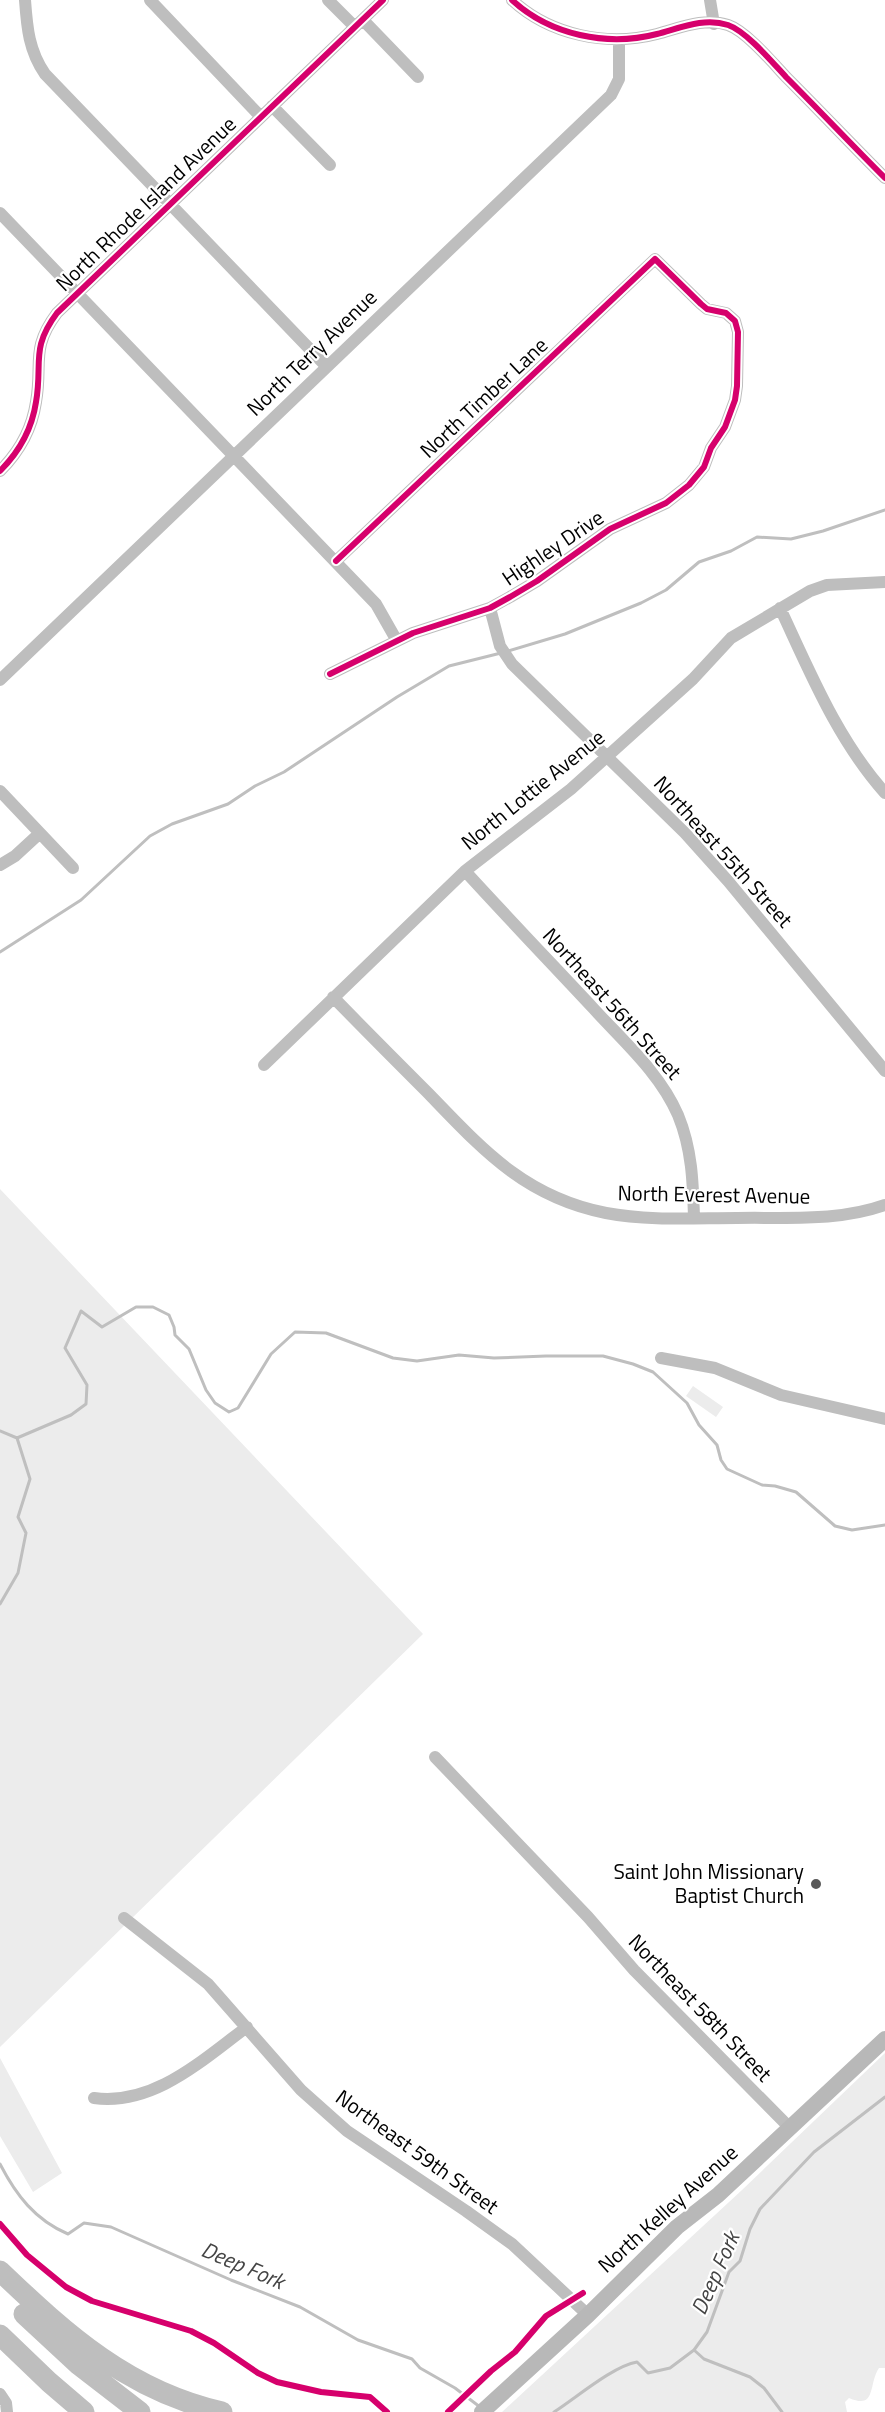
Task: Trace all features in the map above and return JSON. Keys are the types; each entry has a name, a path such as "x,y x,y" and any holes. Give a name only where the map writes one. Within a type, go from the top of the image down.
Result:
{"highway":[{"path":"0,2271 54,2323 117,2369 155,2390 222,2412"},
{"path":"0,2287 45,2335 140,2412"},
{"path":"0,2335 68,2412"},
{"path":"0,2335 84,2412"}],"street":[{"path":"25,0 32,54 45,75 327,367"},
{"path":"150,0 261,117"},
{"path":"328,0 358,23 418,77"},
{"name":"North Rhode Island Avenue","path":"0,471 21,445 31,422 36,401 39,344 57,312 383,0"},
{"path":"512,0 526,12 558,29 579,35 619,39 646,37 693,24 728,25 764,53 885,178"},
{"path":"711,0 714,24"},
{"name":"North Terry Avenue","path":"0,680 611,95 619,79 619,39"},
{"path":"272,106 330,165"},
{"path":"0,213 336,561 376,604 398,640"},
{"name":"North Timber Lane","path":"336,561 655,258 707,309 726,313 731,317"},
{"name":"Highley Drive","path":"330,674 413,633 490,608 537,581 610,529 666,502 696,477 725,426 735,400 738,332 731,317"},
{"name":"North Lottie Avenue","path":"264,1065 465,871 550,807 607,757 693,679 726,642 796,597 827,585 885,582"},
{"name":"Northeast 55th Street","path":"490,608 504,655 685,833 885,1071"},
{"path":"780,608 835,724 863,766 885,793"},
{"path":"0,791 73,868"},
{"path":"0,865 15,856 40,833"},
{"name":"Northeast 56th Street","path":"465,871 641,1060 665,1091 677,1114 690,1156 694,1218"},
{"name":"North Everest Avenue","path":"333,997 489,1156 509,1172 565,1201 605,1213 647,1218 843,1216 885,1205"},
{"path":"661,1358 715,1368 800,1400 885,1419"},
{"name":"Northeast 58th Street","path":"435,1757 588,1917 634,1970 789,2128"},
{"name":"Northeast 59th Street","path":"124,1918 208,1984 300,2090 347,2131 512,2244 588,2315"},
{"path":"94,2098 108,2100 144,2093 175,2080 247,2027"},
{"name":"North Kelley Avenue","path":"482,2412 588,2315 678,2227 718,2195 885,2039"},
{"path":"0,2394 6,2403 7,2412"}],"shaded area":[{"path":"0,1189 423,1634 0,2047"},
{"path":"693,1386 723,1407 716,1417 686,1396"},
{"path":"885,2053 885,2368 879,2368 868,2398 858,2401 849,2398 845,2402 847,2412 502,2412 742,2190"},
{"path":"0,2058 62,2173 33,2192 0,2136"}],"waterway":[{"path":"508,651 565,634 641,603 666,590 699,562 731,551 757,537 791,539 885,510"},
{"path":"0,952 81,900 150,836 172,824 228,804 255,786 284,772 397,697 449,666 501,653"},
{"path":"17,1438 71,1415 86,1404 87,1385 65,1348 81,1311 102,1327 136,1307 153,1307 169,1315 175,1335 189,1349 206,1390 215,1403 229,1412 238,1408 271,1354 295,1332 326,1333 393,1358 417,1361 459,1355 494,1358 603,1356 633,1364 653,1372 687,1403 699,1425 717,1445 721,1460 727,1469 762,1485 796,1492 835,1526 852,1530 885,1525"},
{"name":"Deep Fork","path":"0,1431 17,1438"},
{"name":"Deep Fork","path":"0,1604 18,1573 26,1533 18,1517 30,1479 17,1438"},
{"name":"Deep Fork","path":"554,2412 606,2376 627,2365 637,2362 648,2373 670,2368 694,2350 707,2332 729,2272 740,2261 750,2229 760,2209 814,2152 885,2097"},
{"name":"Deep Fork","path":"0,2164 20,2196 36,2214 56,2228 68,2234 84,2223 111,2227 231,2280 300,2307 358,2340 412,2359 420,2368 455,2388 480,2407"},
{"path":"694,2350 704,2359 750,2377 764,2388 782,2412"}],"cycle path":[{"path":"0,471 19,448 28,431 38,388 40,347 57,313 383,0"},
{"path":"512,0 527,12 561,30 599,38 638,38 683,26 710,22 735,28 759,48 885,178"},
{"path":"330,674 413,633 490,608 537,581 610,529 666,503 689,485 704,467 711,448 725,427 735,400 738,332 735,321 726,313 707,309 655,259 336,561"},
{"path":"0,2224 27,2255 66,2287 92,2301 191,2331 214,2343 258,2373 277,2382 321,2392 370,2397 387,2412"},
{"path":"448,2412 491,2371 515,2352 546,2316 583,2293"}],"place":[{"name":"Saint John Missionary Baptist Church","path":"816,1884"}]}
